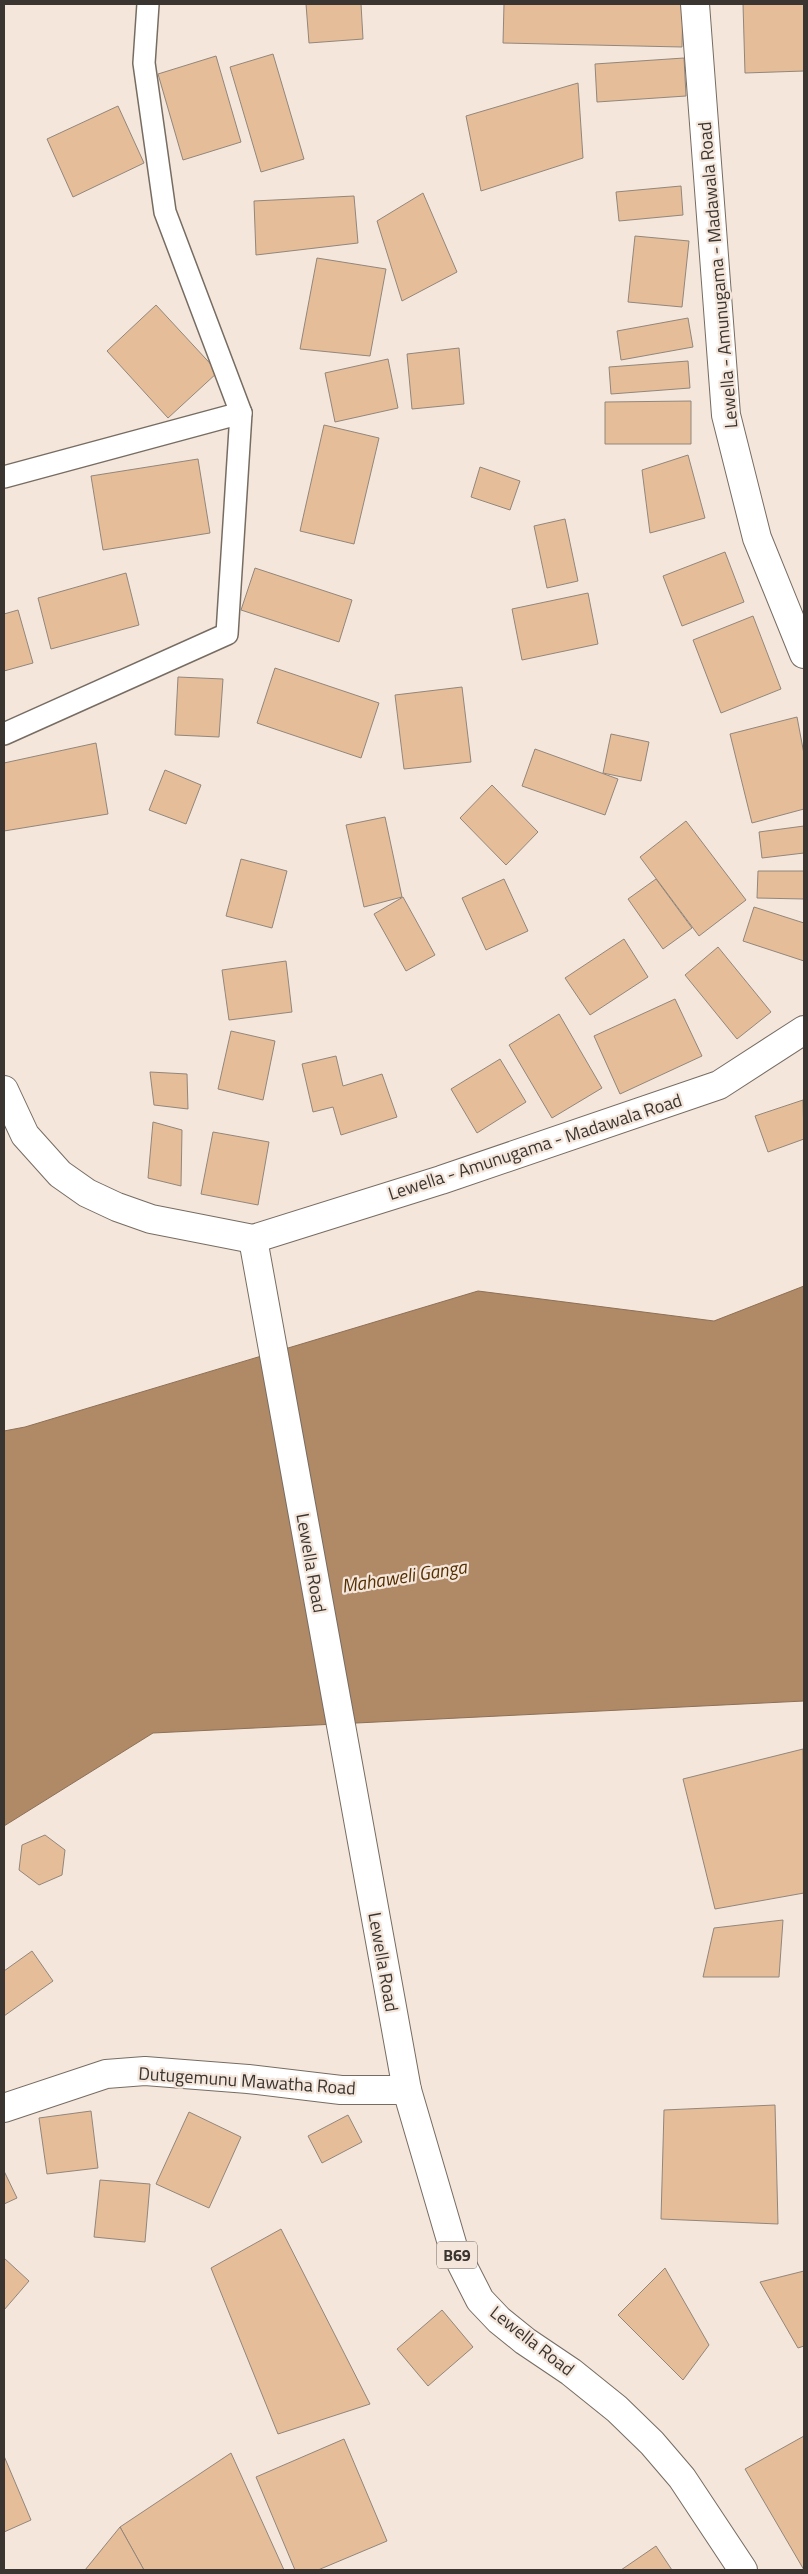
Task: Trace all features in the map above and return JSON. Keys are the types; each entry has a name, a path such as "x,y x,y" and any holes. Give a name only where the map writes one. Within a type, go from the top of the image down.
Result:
{"main road":[{"name":"Lewella - Amunugama - Madawala Road","path":"695,4 726,415 757,538 804,654"},
{"name":"Lewella - Amunugama - Madawala Road","path":"253,1238 441,1180 719,1085 804,1030"},
{"path":"4,1090 25,1136 60,1174 87,1193 117,1207 151,1219 253,1238"},
{"name":"Lewella Road","path":"253,1238 407,2090 452,2247 480,2300 525,2341 571,2372 617,2408 652,2443 682,2478 743,2570"},
{"name":"Dutugemunu Mawatha Road","path":"4,2108 106,2074 145,2071 248,2079 341,2090 407,2090"}],"lane":[{"path":"4,734 227,634 241,413 164,212 144,63 148,4"},
{"path":"4,477 241,413"}],"water":[{"name":"Mahaweli Ganga","path":"804,1286 804,1701 153,1733 4,1826 4,1431 25,1427 478,1291 714,1321"}],"building":[{"path":"306,4 361,4 363,39 309,43"},
{"path":"504,4 683,4 682,47 503,43"},
{"path":"743,4 804,4 804,71 745,73"},
{"path":"273,54 304,159 261,172 230,67"},
{"path":"216,56 241,142 183,160 158,74"},
{"path":"684,58 686,96 597,102 595,64"},
{"path":"578,83 583,158 481,191 466,116"},
{"path":"118,106 144,163 73,197 47,139"},
{"path":"681,186 683,215 619,221 616,192"},
{"path":"423,193 457,272 402,301 377,221"},
{"path":"354,196 358,243 256,255 254,201"},
{"path":"635,236 689,241 682,307 628,302"},
{"path":"317,258 386,269 370,356 300,349"},
{"path":"156,305 218,372 168,418 107,351"},
{"path":"688,318 693,347 621,360 617,331"},
{"path":"459,348 464,404 412,409 407,354"},
{"path":"388,359 398,408 335,422 325,373"},
{"path":"688,361 690,388 611,394 609,367"},
{"path":"691,401 691,444 605,444 605,402"},
{"path":"324,425 379,438 354,544 300,531"},
{"path":"688,455 705,518 650,533 642,470"},
{"path":"198,459 210,533 103,550 91,476"},
{"path":"480,467 520,481 510,510 471,497"},
{"path":"565,519 578,581 547,588 534,526"},
{"path":"725,552 744,602 682,626 663,576"},
{"path":"255,568 352,600 339,642 241,610"},
{"path":"126,573 139,625 51,649 38,598"},
{"path":"588,593 598,644 522,660 512,609"},
{"path":"18,610 33,663 4,671 4,614"},
{"path":"753,616 781,689 721,713 693,640"},
{"path":"275,668 379,703 361,758 257,723"},
{"path":"178,677 223,679 219,737 175,735"},
{"path":"462,687 471,762 404,769 395,695"},
{"path":"797,717 804,754 804,809 752,823 730,734"},
{"path":"611,734 649,742 641,781 603,773"},
{"path":"96,743 108,814 4,831 4,763"},
{"path":"535,749 618,779 605,815 522,786"},
{"path":"165,770 201,785 186,824 149,810"},
{"path":"492,785 538,832 506,865 460,818"},
{"path":"385,817 402,897 364,907 346,825"},
{"path":"686,821 746,900 699,936 640,857"},
{"path":"804,826 804,853 762,858 759,832"},
{"path":"241,859 287,871 272,928 226,916"},
{"path":"758,871 804,871 804,899 757,898"},
{"path":"504,879 528,931 486,950 462,898"},
{"path":"656,879 692,928 663,949 628,899"},
{"path":"403,897 435,955 406,971 374,914"},
{"path":"754,907 804,923 804,961 743,941"},
{"path":"624,939 648,977 590,1015 565,978"},
{"path":"718,947 771,1012 737,1039 685,975"},
{"path":"286,961 292,1012 229,1020 222,970"},
{"path":"675,999 702,1056 620,1094 594,1036"},
{"path":"559,1014 602,1088 552,1118 509,1045"},
{"path":"231,1031 275,1041 263,1100 218,1089"},
{"path":"336,1056 343,1086 382,1074 397,1117 341,1135 333,1107 313,1112 302,1064"},
{"path":"500,1059 526,1102 477,1133 451,1089"},
{"path":"150,1072 187,1074 188,1109 154,1105"},
{"path":"803,1100 804,1139 768,1152 755,1116"},
{"path":"153,1122 182,1130 181,1186 148,1178"},
{"path":"213,1132 269,1142 258,1205 201,1194"},
{"path":"803,1749 804,1893 715,1909 683,1779"},
{"path":"45,1835 65,1850 62,1875 39,1885 19,1870 22,1845"},
{"path":"783,1920 779,1977 703,1977 714,1928"},
{"path":"32,1951 53,1981 4,2016 4,1971"},
{"path":"775,2105 778,2224 661,2219 664,2110"},
{"path":"91,2111 98,2168 47,2174 39,2118"},
{"path":"189,2112 241,2137 209,2208 156,2184"},
{"path":"348,2115 362,2142 322,2163 308,2136"},
{"path":"4,2171 17,2198 4,2204"},
{"path":"100,2180 150,2184 145,2242 94,2237"},
{"path":"281,2229 370,2404 278,2434 211,2268"},
{"path":"4,2258 29,2281 4,2310"},
{"path":"665,2268 709,2345 683,2380 618,2315"},
{"path":"804,2271 804,2346 798,2348 760,2282"},
{"path":"442,2310 473,2347 428,2386 397,2349"},
{"path":"804,2436 804,2570 745,2469"},
{"path":"344,2439 387,2541 318,2570 295,2570 256,2477"},
{"path":"231,2453 284,2570 144,2570 120,2527"},
{"path":"4,2456 31,2520 4,2532"},
{"path":"120,2527 144,2570 85,2570"},
{"path":"656,2546 672,2570 621,2570"}]}
